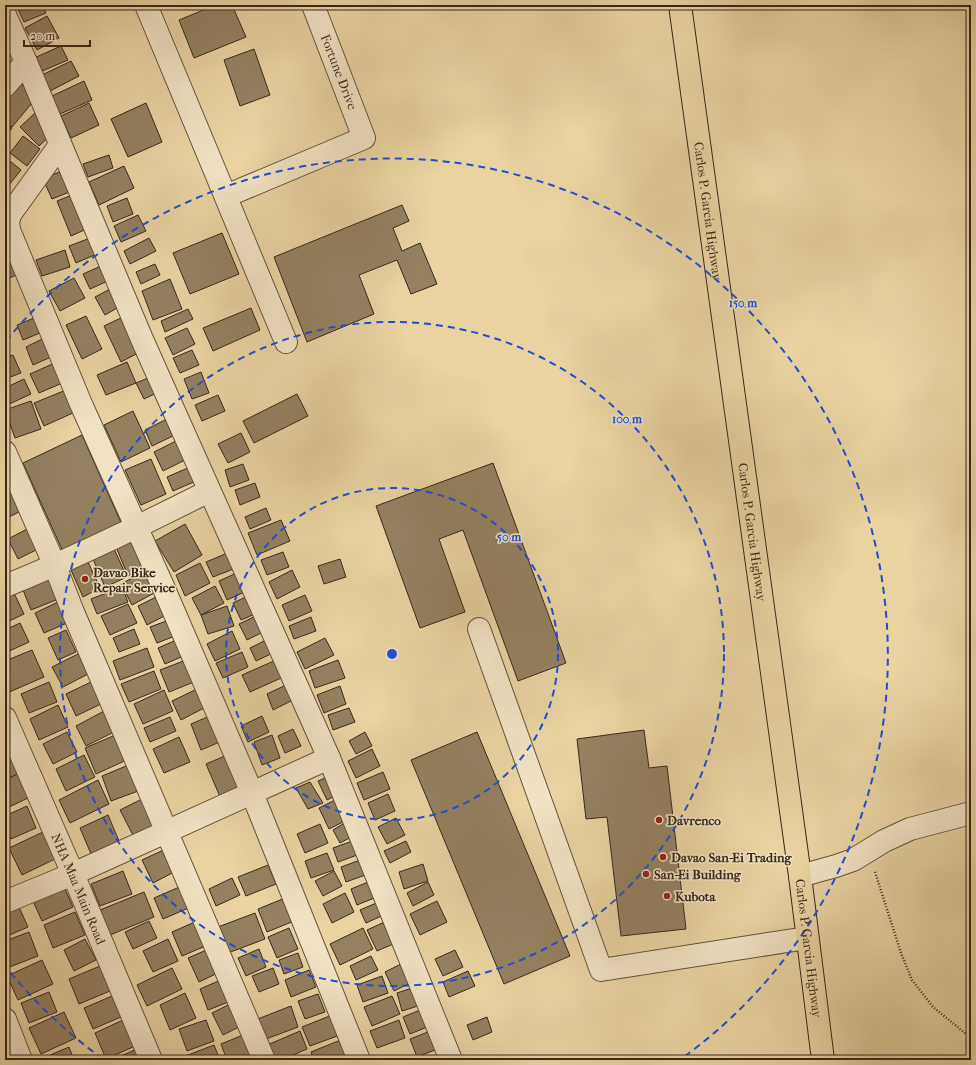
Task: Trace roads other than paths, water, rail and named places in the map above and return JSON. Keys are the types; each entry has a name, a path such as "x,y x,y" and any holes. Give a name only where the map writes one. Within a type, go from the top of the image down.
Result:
{"highway":[{"name":"Carlos P. Garcia Highway","path":"680,5 800,876 823,1060"}],"street":[{"path":"146,5 286,342"},
{"name":"Fortune Drive","path":"226,196 364,138 313,5"},
{"path":"5,15 141,337 329,758 451,1060"},
{"path":"5,86 26,62"},
{"path":"60,144 15,205 9,217 8,224 81,404 252,793 359,1060"},
{"path":"5,452 55,566 264,1060"},
{"path":"5,586 55,566 136,528 209,491"},
{"path":"479,629 602,970 807,938"},
{"name":"NHA Maa Main Road","path":"5,718 73,874 151,1060"},
{"path":"5,902 73,874 167,830 329,758"},
{"path":"800,876 853,860 867,850 910,829 971,813"},
{"path":"5,1019 21,1060"}],"place":[{"name":"Davao Bike Repair Service","path":"85,579"},
{"name":"Davrenco","path":"659,820"},
{"name":"Davao San-Ei Trading","path":"663,857"},
{"name":"San-Ei Building","path":"646,874"},
{"name":"Kubota","path":"667,896"}]}
